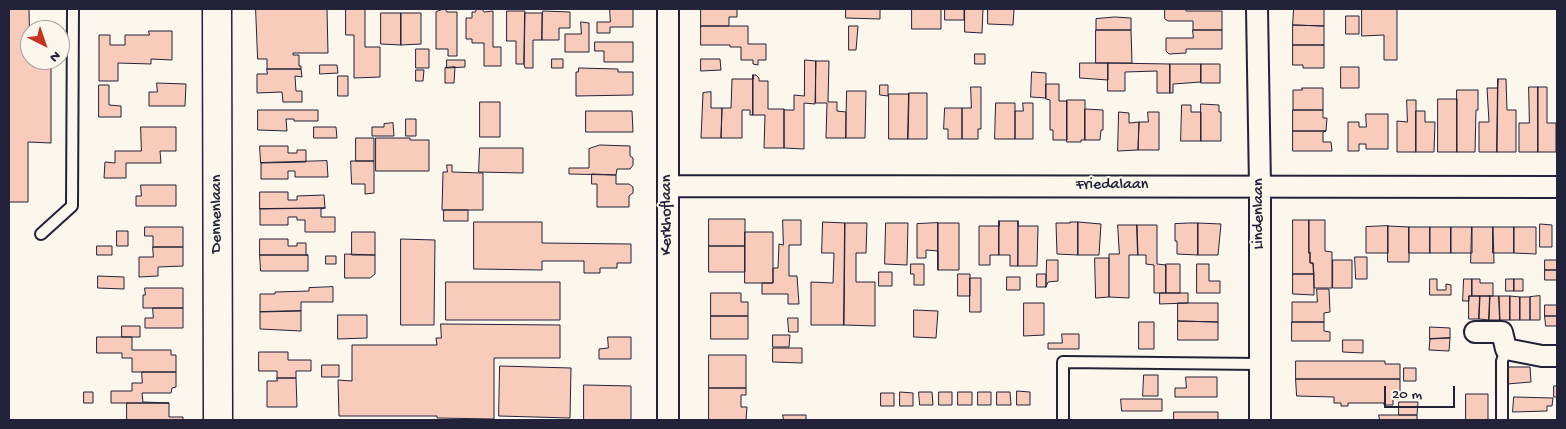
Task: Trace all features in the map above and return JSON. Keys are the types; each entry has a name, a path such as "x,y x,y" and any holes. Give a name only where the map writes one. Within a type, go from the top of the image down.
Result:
{"main road":[{"name":"Dennenlaan","path":"217,9 218,420"}],"street":[{"name":"Kerkhoflaan","path":"668,9 668,420"},
{"name":"Lindenlaan","path":"1258,9 1260,420"},
{"name":"Friedalaan","path":"668,186 1557,187"},
{"path":"1475,332 1502,332 1506,349 1542,356 1557,356"}],"lane":[{"path":"41,234 72,206 73,9"},
{"path":"1502,420 1502,361 1506,349"},
{"path":"1063,420 1063,362 1260,364"}],"building":[{"path":"9,9 29,9 29,20 20,20 20,70 51,70 51,143 28,142 28,202 9,202"},
{"path":"256,9 327,9 328,53 293,53 293,55 299,55 299,66 301,66 301,69 267,69 267,59 258,59"},
{"path":"346,9 365,9 365,47 380,47 380,77 354,78 354,35 346,35"},
{"path":"445,9 447,12 457,12 457,56 448,56 448,49 436,49 436,12"},
{"path":"477,9 482,9 484,12 493,11 493,47 501,47 501,66 484,66 484,43 472,43 472,39 466,39 466,18 472,18 472,12 475,12"},
{"path":"610,9 633,9 633,27 610,27 610,33 597,33 597,22 610,22"},
{"path":"701,9 737,9 737,17 729,17 729,26 701,26"},
{"path":"846,9 880,9 880,19 846,18"},
{"path":"912,9 941,9 941,29 912,29"},
{"path":"945,9 964,9 964,20 945,20"},
{"path":"965,9 983,9 982,33 965,32"},
{"path":"988,9 1014,9 1013,25 988,24"},
{"path":"1165,9 1222,11 1222,30 1193,30 1193,21 1168,21 1165,19"},
{"path":"1294,9 1324,9 1324,26 1293,25"},
{"path":"1362,9 1397,9 1397,60 1384,60 1384,35 1362,36"},
{"path":"507,11 525,11 524,64 516,64 516,41 507,41"},
{"path":"543,11 570,12 570,28 559,28 559,40 542,40"},
{"path":"381,13 401,13 401,45 381,44"},
{"path":"401,13 421,13 421,44 401,45"},
{"path":"525,13 542,13 542,40 533,40 533,68 525,68 524,64"},
{"path":"1346,16 1359,16 1359,34 1346,34"},
{"path":"1131,18 1131,30 1096,30 1096,19"},
{"path":"581,22 589,23 589,52 565,52 565,34 581,34"},
{"path":"1293,25 1324,26 1324,45 1293,45"},
{"path":"701,26 748,26 748,44 766,44 766,60 758,60 758,65 753,64 753,60 741,60 741,47 701,45"},
{"path":"849,26 858,26 856,50 849,50"},
{"path":"1096,30 1131,30 1132,63 1096,63"},
{"path":"1193,30 1222,30 1222,49 1186,49 1186,53 1169,54 1166,51 1166,38 1193,38"},
{"path":"149,31 172,31 172,60 151,59 151,64 118,63 118,81 99,81 99,35 110,35 110,45 125,45 125,35 149,35"},
{"path":"595,42 633,42 633,62 604,62 604,51 595,51"},
{"path":"1293,45 1324,45 1324,68 1303,68 1303,65 1293,65"},
{"path":"416,49 429,49 429,68 416,68"},
{"path":"975,54 985,54 985,64 975,64"},
{"path":"552,59 563,59 563,68 552,68"},
{"path":"701,59 720,59 721,70 701,71"},
{"path":"447,60 465,60 465,67 447,68"},
{"path":"805,60 816,61 815,104 804,103 804,149 784,148 784,109 794,110 794,95 804,96"},
{"path":"816,61 829,61 828,102 837,102 837,111 846,112 846,138 826,138 827,103 816,103"},
{"path":"1080,63 1108,63 1108,80 1080,78"},
{"path":"1108,63 1170,64 1170,93 1157,93 1157,71 1125,72 1125,91 1108,91"},
{"path":"1170,64 1201,64 1201,82 1173,84 1173,93 1170,93"},
{"path":"1201,64 1220,64 1220,83 1201,83"},
{"path":"320,65 337,65 338,73 320,74"},
{"path":"455,67 454,83 445,83 445,68"},
{"path":"1341,67 1359,67 1359,88 1341,88"},
{"path":"579,68 618,69 618,72 633,72 633,95 576,96 576,72 578,72"},
{"path":"267,69 301,69 302,77 295,76 296,91 302,91 302,102 283,102 282,92 257,93 257,74 267,74"},
{"path":"416,70 424,70 423,81 416,81"},
{"path":"1032,72 1046,73 1046,98 1031,97"},
{"path":"753,75 759,78 759,81 768,81 768,109 784,109 784,148 764,148 765,115 753,115"},
{"path":"338,76 348,76 348,96 338,96"},
{"path":"732,79 753,79 753,115 750,115 750,110 742,110 742,138 721,138 722,108 731,108"},
{"path":"1498,79 1497,152 1479,152 1479,122 1489,122 1487,88 1497,88"},
{"path":"1498,79 1506,79 1507,110 1516,110 1516,152 1497,152"},
{"path":"157,83 186,84 185,106 149,106 149,92 157,92"},
{"path":"1046,84 1059,84 1059,101 1067,101 1067,140 1053,140 1053,130 1050,130 1050,100 1046,99"},
{"path":"99,85 109,85 109,105 121,106 121,117 99,117"},
{"path":"880,85 888,85 888,96 880,95"},
{"path":"971,87 981,87 981,129 978,129 978,139 962,139 962,108 971,108"},
{"path":"1529,87 1538,87 1538,152 1519,152 1519,123 1529,123"},
{"path":"1538,87 1547,87 1547,123 1556,123 1556,152 1538,152"},
{"path":"1302,88 1323,88 1323,110 1293,110 1293,90 1302,90"},
{"path":"1457,90 1478,90 1475,152 1457,152"},
{"path":"847,91 866,91 865,138 846,138"},
{"path":"711,92 711,108 722,108 721,138 701,138 703,93"},
{"path":"909,93 927,93 927,139 908,139"},
{"path":"889,94 909,94 908,139 889,139"},
{"path":"1438,99 1457,99 1457,152 1438,152"},
{"path":"1067,100 1085,100 1085,140 1081,140 1081,142 1067,142"},
{"path":"1407,100 1416,100 1416,152 1397,152 1397,121 1407,122"},
{"path":"480,102 500,102 500,137 480,137"},
{"path":"996,103 1015,103 1015,139 995,139"},
{"path":"1023,103 1033,103 1033,139 1015,139 1015,111 1023,111"},
{"path":"1201,104 1219,105 1219,112 1221,112 1221,141 1201,141"},
{"path":"1182,105 1191,105 1191,112 1201,112 1201,141 1181,141"},
{"path":"945,108 962,108 962,139 948,139 948,129 944,129"},
{"path":"1085,109 1103,110 1103,130 1101,130 1100,140 1085,140"},
{"path":"258,110 318,110 318,121 286,119 287,131 258,130"},
{"path":"1293,110 1323,110 1323,118 1327,118 1326,131 1293,131"},
{"path":"586,111 632,111 633,132 586,132"},
{"path":"1416,111 1425,111 1425,122 1435,122 1434,152 1416,152"},
{"path":"1119,112 1129,113 1129,123 1139,122 1138,150 1118,151"},
{"path":"1148,112 1159,112 1159,150 1138,150 1139,122 1148,122"},
{"path":"1366,114 1388,114 1388,149 1366,149 1366,144 1359,144 1359,151 1348,151 1348,122 1359,122 1359,127 1366,127"},
{"path":"406,119 416,119 416,136 406,136"},
{"path":"393,123 394,136 372,136 372,127 384,127 384,124"},
{"path":"141,127 176,127 176,151 160,151 161,163 126,163 126,178 104,178 105,162 115,163 115,151 141,151"},
{"path":"314,127 336,127 337,138 314,138"},
{"path":"1293,131 1326,131 1323,132 1323,142 1331,142 1332,151 1293,151"},
{"path":"356,138 374,138 374,161 356,161"},
{"path":"376,138 429,140 429,171 376,171"},
{"path":"600,145 630,146 630,156 633,158 633,165 630,169 617,169 616,175 569,174 569,168 589,168 589,149"},
{"path":"260,146 288,146 288,153 306,150 306,162 261,163"},
{"path":"480,148 523,148 523,173 479,172"},
{"path":"327,161 328,177 295,177 295,171 288,171 288,179 261,179 261,163"},
{"path":"351,161 374,161 374,193 365,194 365,184 352,184"},
{"path":"447,165 452,165 452,172 483,173 483,210 442,210 443,172 447,172"},
{"path":"592,174 616,175 616,184 629,184 633,187 633,193 629,196 629,207 597,207 597,184 592,184"},
{"path":"141,185 176,185 176,206 136,206 136,196 141,196"},
{"path":"260,192 288,192 288,200 297,200 297,196 324,195 325,208 260,209"},
{"path":"325,208 321,209 321,217 335,217 335,232 305,232 305,220 297,220 297,217 288,217 288,225 260,225 260,209"},
{"path":"444,210 468,210 468,221 444,221"},
{"path":"709,219 745,219 745,246 709,246"},
{"path":"783,220 801,220 801,245 789,245 789,276 797,276 799,304 788,304 788,294 762,294 762,283 773,283 773,268 778,268 779,244 783,245"},
{"path":"1293,220 1309,220 1309,253 1310,263 1313,263 1314,274 1293,274"},
{"path":"1309,220 1325,220 1325,251 1332,252 1332,288 1314,288 1313,263 1310,263 1309,253"},
{"path":"999,221 1018,221 1018,266 1010,266 1010,255 999,255"},
{"path":"474,222 542,222 542,243 631,244 631,263 617,263 617,268 600,268 600,273 584,273 584,261 542,261 542,270 474,269"},
{"path":"823,222 845,223 844,325 811,325 811,282 833,283 834,253 822,253"},
{"path":"1078,222 1078,255 1057,254 1056,223"},
{"path":"1078,222 1101,224 1099,255 1078,255"},
{"path":"845,223 867,223 866,253 856,253 856,282 875,282 875,326 844,325"},
{"path":"886,223 908,223 907,265 885,264"},
{"path":"938,223 959,223 959,270 938,270"},
{"path":"938,223 938,251 926,250 926,258 917,258 917,224"},
{"path":"1198,223 1198,255 1177,254 1175,224"},
{"path":"1198,223 1221,224 1218,255 1198,255"},
{"path":"1540,224 1552,225 1552,247 1540,247"},
{"path":"1118,225 1137,225 1138,255 1129,255 1129,298 1109,297 1109,254 1119,254"},
{"path":"1137,225 1157,225 1157,264 1166,265 1166,293 1154,293 1154,265 1146,264 1146,255 1138,255"},
{"path":"979,226 999,226 999,255 990,255 990,265 979,265"},
{"path":"1018,226 1038,226 1037,266 1018,266"},
{"path":"1388,226 1388,253 1366,253 1366,227"},
{"path":"1388,226 1409,227 1409,262 1388,262"},
{"path":"145,227 183,227 183,247 153,247 153,236 145,236"},
{"path":"1409,227 1430,227 1430,253 1409,253"},
{"path":"1430,227 1451,227 1451,253 1430,253"},
{"path":"1451,227 1472,227 1472,253 1451,253"},
{"path":"1472,227 1493,227 1494,263 1471,263"},
{"path":"1493,227 1514,227 1514,253 1493,253"},
{"path":"1514,227 1536,227 1536,254 1514,253"},
{"path":"117,231 128,231 128,246 117,246"},
{"path":"352,232 375,232 375,255 352,255"},
{"path":"745,232 773,232 773,283 745,283"},
{"path":"260,239 288,239 288,246 306,243 306,255 260,255"},
{"path":"401,239 435,240 434,325 401,325"},
{"path":"97,246 112,246 112,255 97,255"},
{"path":"709,246 745,246 745,272 709,272"},
{"path":"153,247 183,247 183,266 158,267 158,276 139,277 139,257 153,257"},
{"path":"345,254 375,255 375,274 370,278 345,278"},
{"path":"260,255 308,255 308,271 261,271"},
{"path":"326,256 336,256 336,264 326,264"},
{"path":"1355,257 1367,257 1367,279 1356,279"},
{"path":"1095,258 1109,258 1109,297 1096,298"},
{"path":"1047,260 1058,260 1058,281 1048,282 1046,287"},
{"path":"1333,260 1352,260 1352,288 1333,288"},
{"path":"1545,260 1557,260 1557,270 1545,270"},
{"path":"911,264 924,264 924,285 914,285 914,274 911,274"},
{"path":"1166,264 1180,264 1180,293 1166,293"},
{"path":"1197,264 1209,264 1209,281 1220,281 1220,293 1197,293"},
{"path":"1545,270 1557,270 1557,280 1545,280"},
{"path":"879,272 892,272 892,286 879,286"},
{"path":"958,274 970,274 970,296 958,296"},
{"path":"1037,274 1046,274 1046,287 1037,287"},
{"path":"1293,274 1314,274 1314,295 1293,294"},
{"path":"98,276 124,277 124,289 98,288"},
{"path":"1007,277 1020,277 1020,290 1007,290"},
{"path":"970,278 981,278 981,312 970,312"},
{"path":"1430,279 1437,279 1437,290 1446,290 1446,284 1451,285 1451,295 1430,295"},
{"path":"1464,279 1472,279 1472,296 1469,296 1469,301 1463,301"},
{"path":"1472,279 1480,279 1480,283 1493,283 1493,296 1472,296"},
{"path":"1506,279 1514,279 1514,291 1506,291"},
{"path":"1514,279 1523,279 1523,291 1514,291"},
{"path":"446,282 560,282 560,320 446,320"},
{"path":"333,287 333,302 301,302 301,311 260,312 260,294 309,291 309,288"},
{"path":"145,288 183,288 183,308 143,308"},
{"path":"1317,289 1329,289 1330,312 1324,313 1324,322 1292,322 1292,302 1317,302"},
{"path":"711,293 741,293 741,302 748,302 748,316 711,316"},
{"path":"1160,293 1188,293 1188,303 1160,304"},
{"path":"1469,296 1480,296 1479,319 1469,319"},
{"path":"1480,296 1490,296 1489,320 1479,319"},
{"path":"1490,296 1499,296 1500,320 1489,320"},
{"path":"1499,296 1510,296 1510,320 1500,320"},
{"path":"1510,296 1520,297 1520,320 1510,320"},
{"path":"1540,296 1540,320 1530,320 1530,297"},
{"path":"1520,297 1530,297 1530,320 1520,320"},
{"path":"1024,303 1044,303 1044,335 1024,336"},
{"path":"1178,303 1218,303 1218,322 1178,321"},
{"path":"1545,305 1557,305 1557,316 1545,316"},
{"path":"153,308 183,308 183,328 145,328 145,318 153,318"},
{"path":"914,310 938,311 936,338 914,337"},
{"path":"301,311 301,331 260,329 260,312"},
{"path":"338,315 367,315 367,338 338,339"},
{"path":"711,316 748,316 748,339 711,339"},
{"path":"1545,316 1557,316 1557,326 1546,326"},
{"path":"788,318 798,318 798,332 789,332"},
{"path":"1178,321 1218,322 1218,340 1178,340"},
{"path":"1139,322 1154,322 1154,349 1139,349"},
{"path":"1292,322 1324,322 1324,331 1330,332 1330,341 1292,341"},
{"path":"441,324 560,325 560,358 494,358 494,419 437,418 437,416 339,416 338,380 352,381 352,345 437,345 436,338 441,338"},
{"path":"122,326 140,326 140,337 122,337"},
{"path":"1430,327 1450,328 1450,338 1430,339"},
{"path":"1062,334 1079,334 1079,349 1048,349 1048,343 1062,343"},
{"path":"773,335 790,335 789,347 773,347"},
{"path":"97,337 132,337 132,350 171,350 171,355 176,355 176,372 132,372 132,358 122,358 122,353 97,353"},
{"path":"608,337 631,337 631,359 599,359 599,349 608,348"},
{"path":"1450,338 1449,351 1429,350 1430,339"},
{"path":"1343,340 1363,340 1363,353 1343,352"},
{"path":"773,348 802,348 802,363 773,362"},
{"path":"259,352 288,352 288,360 311,360 311,371 296,371 296,378 277,378 277,371 259,371"},
{"path":"709,355 746,355 746,388 709,388"},
{"path":"1296,361 1385,361 1385,364 1400,364 1400,379 1296,379"},
{"path":"322,365 339,365 339,377 322,377"},
{"path":"500,366 571,368 570,418 499,416"},
{"path":"1506,367 1530,367 1531,382 1507,384"},
{"path":"1404,368 1416,368 1416,381 1404,381"},
{"path":"142,372 176,372 176,387 172,388 171,393 142,393 143,402 169,403 111,403 111,391 132,391 132,383 142,383"},
{"path":"1144,375 1158,375 1158,396 1143,396"},
{"path":"1186,377 1217,377 1217,397 1175,397 1175,388 1186,388"},
{"path":"277,378 296,378 297,407 267,407 267,381 277,381"},
{"path":"1296,379 1400,379 1400,393 1393,394 1393,405 1384,405 1384,403 1348,403 1348,406 1341,406 1341,403 1334,403 1334,397 1297,396"},
{"path":"584,385 631,386 631,420 584,420"},
{"path":"1554,386 1557,386 1557,397 1554,397"},
{"path":"709,388 746,388 746,395 741,395 741,407 747,407 746,420 709,420"},
{"path":"1017,391 1030,392 1030,405 1017,405"},
{"path":"84,392 93,392 93,403 84,403"},
{"path":"900,392 913,393 913,406 900,406"},
{"path":"919,392 932,392 933,405 920,405"},
{"path":"939,392 952,392 952,405 939,405"},
{"path":"958,392 972,392 972,405 958,405"},
{"path":"978,392 991,392 991,405 978,405"},
{"path":"997,392 1010,392 1011,405 997,405"},
{"path":"881,393 894,393 894,406 881,406"},
{"path":"1466,394 1488,394 1488,420 1466,420"},
{"path":"1514,397 1553,398 1552,406 1547,406 1547,411 1513,412"},
{"path":"1121,399 1162,399 1162,411 1122,411"},
{"path":"1399,402 1418,402 1417,415 1399,415"},
{"path":"127,403 169,403 169,417 183,417 183,420 127,420"},
{"path":"1174,412 1218,412 1218,420 1174,420"},
{"path":"783,415 806,415 806,420 784,420"},
{"path":"1379,415 1417,415 1417,420 1380,420"}]}
